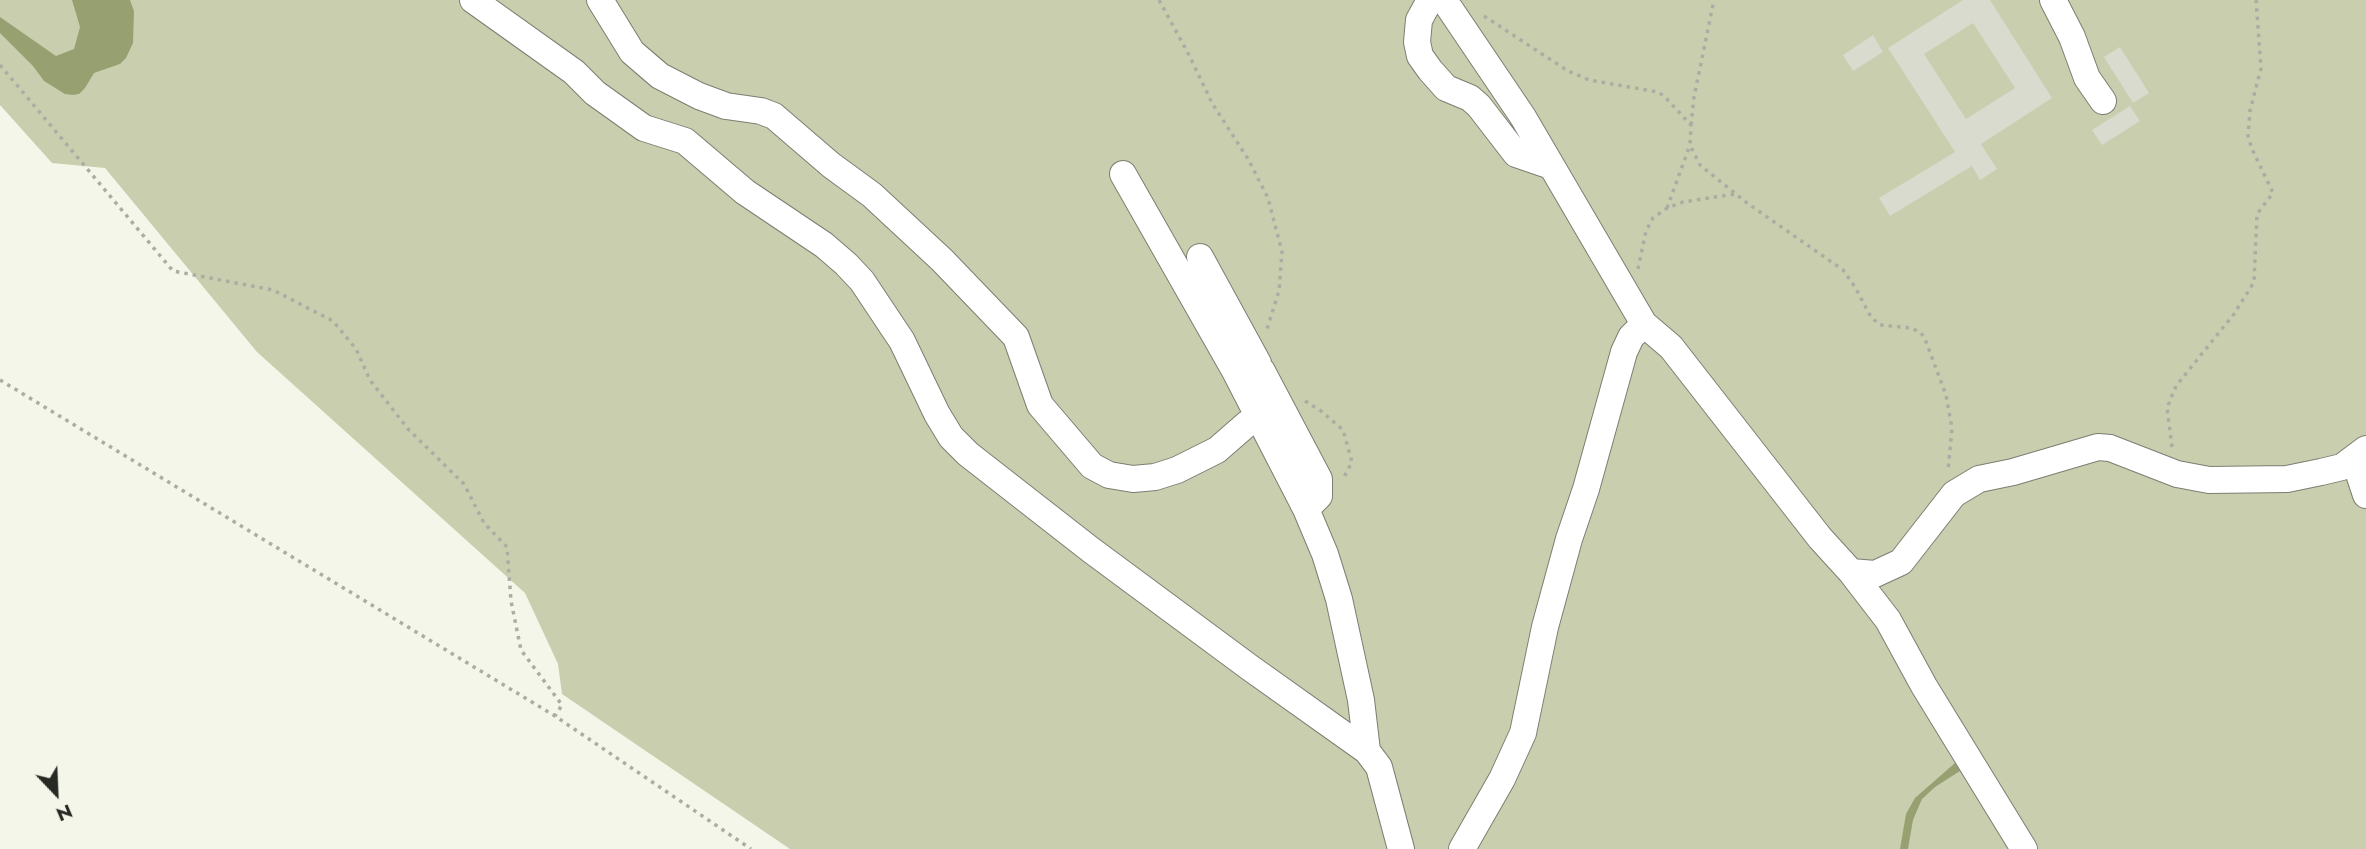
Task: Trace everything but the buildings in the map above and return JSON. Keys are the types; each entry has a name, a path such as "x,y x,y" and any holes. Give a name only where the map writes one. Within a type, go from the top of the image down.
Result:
{"lane":[{"path":"473,0 573,72 626,116 644,128 685,141 745,192 824,244 862,281 902,341 951,437 968,454 1144,589 1367,751 1379,767 1401,849"},
{"path":"600,0 632,52 660,76 726,106 761,111 774,116 831,165 872,195 942,260 1016,337 1040,405 1092,466 1109,475 1133,479 1155,477 1177,470 1217,450 1248,423 1261,421"},
{"path":"1430,0 1419,20 1417,42 1420,56 1430,70 1446,88 1470,98 1479,106 1516,155 1551,166"},
{"path":"1444,0 1523,117 1638,314 1671,347 1820,538 1851,572 1888,620 1924,687 2024,849"},
{"path":"2053,0 2072,37 2087,78 2103,101"},
{"path":"1123,174 1228,359 1306,509 1325,554 1342,611 1361,699 1367,751"},
{"path":"1200,257 1281,402 1319,480 1319,496 1306,509"},
{"path":"1462,849 1502,779 1523,733 1545,627 1569,539 1586,489 1624,352 1638,314"},
{"path":"1851,572 1875,574 1901,562 1954,494 1979,480 2098,447 2110,448 2177,474 2209,480 2287,479 2342,467 2366,449"},
{"path":"2366,460 2360,477 2366,495"}],"path":[{"path":"1159,0 1212,103 1248,159 1270,208 1282,252 1281,274 1279,291 1261,347 1260,367"},
{"path":"1667,208 1690,145 1694,97 1714,0"},
{"path":"2177,474 2167,408 2176,386 2234,314 2254,282 2257,214 2273,193 2248,136 2250,111 2261,68 2256,0"},
{"path":"1482,15 1568,71 1589,80 1658,92 1691,125"},
{"path":"0,65 173,271 273,290 333,321 356,349 370,380 408,429 464,484 484,523 507,547 511,601 521,650 562,705 555,716"},
{"path":"1690,145 1700,165 1735,194 1843,270 1856,287 1871,317 1880,325 1912,328 1921,333 1946,395 1952,428 1947,478 1954,494"},
{"path":"1638,314 1646,231 1653,218 1667,208 1683,202 1735,194"},
{"path":"0,380 555,716 751,849"},
{"path":"1303,399 1343,430 1353,462 1341,484"}],"shaded area":[{"path":"0,0 2366,0 2366,849 790,849 562,694 558,664 525,593 257,352 105,168 52,163 0,105"},
{"path":"72,0 130,0 134,11 133,43 126,58 120,64 94,73 85,88 79,94 73,95 65,94 44,81 0,33 0,17 56,56 74,49 80,27"},
{"path":"1955,763 1960,771 1922,799 1913,820 1908,849 1900,849 1906,814 1915,798"}]}
